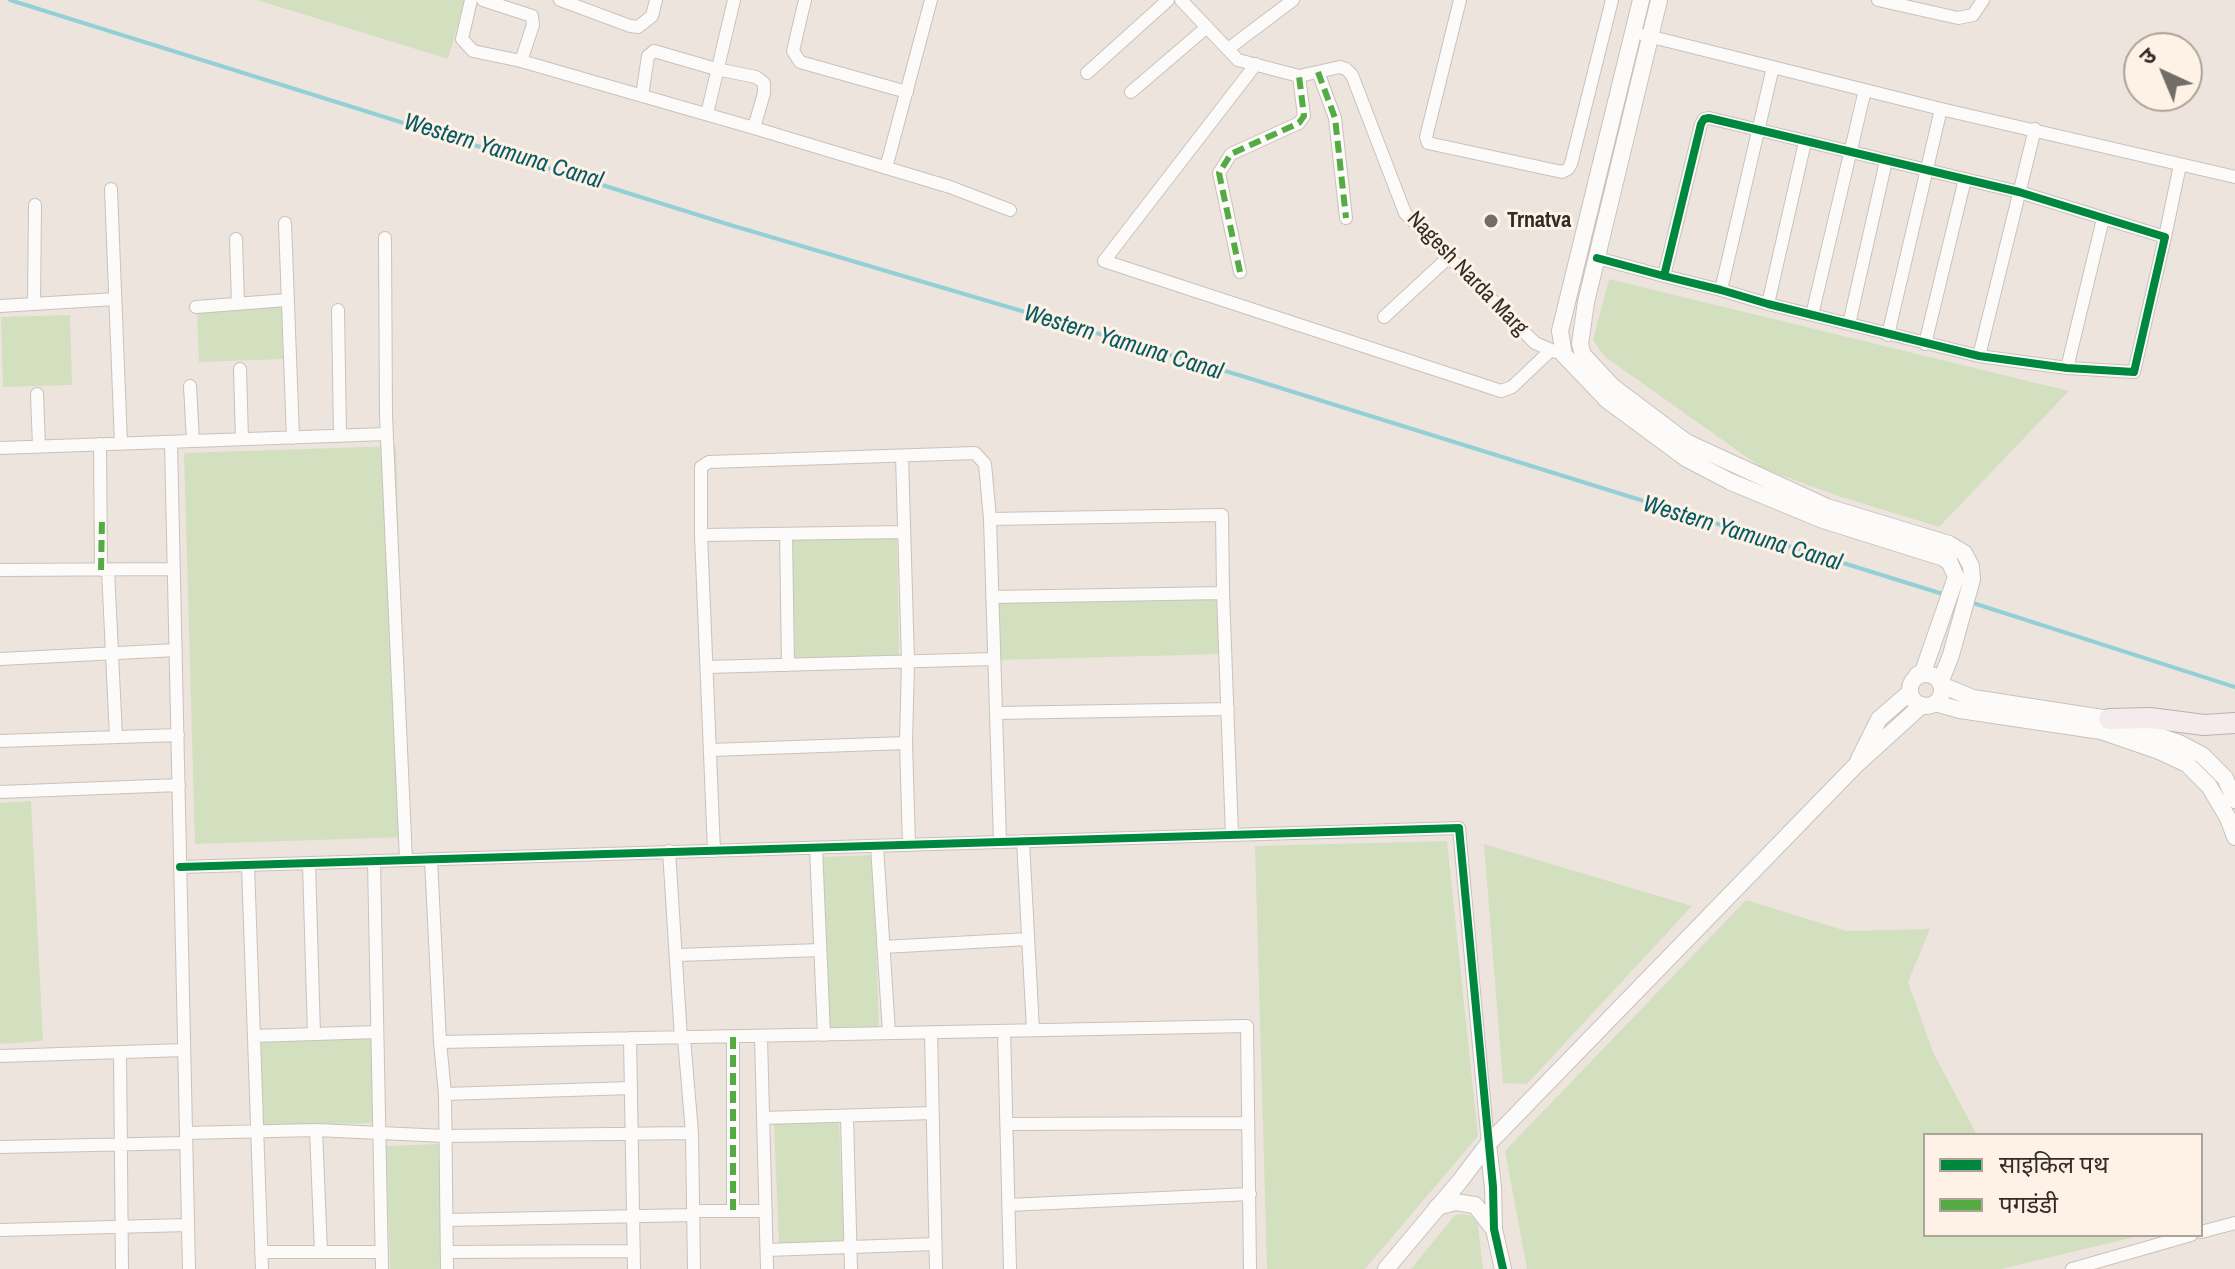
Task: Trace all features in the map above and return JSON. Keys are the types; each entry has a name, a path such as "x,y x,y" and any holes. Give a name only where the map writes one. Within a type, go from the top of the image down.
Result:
{"main road":[{"path":"2109,719 2150,718 2204,725 2235,723"}],"street":[{"path":"471,0 462,39 473,51 521,61 707,114 950,187 1010,210"},
{"path":"483,0 532,16 533,25 521,61"},
{"path":"560,0 638,27 652,16 656,0"},
{"path":"707,114 734,0"},
{"path":"805,0 793,51 800,62 907,92"},
{"path":"886,168 931,0"},
{"path":"1087,73 1168,0"},
{"path":"1181,0 1238,60 1299,76 1304,116 1299,123 1231,154 1219,173 1240,272"},
{"path":"1460,0 1426,137 1428,143 1562,172 1571,164 1612,0"},
{"path":"1256,64 1104,261 1501,391 1512,387 1557,352 1641,0"},
{"path":"1386,1269 1488,1144 1857,764 1942,692 1941,684 1960,623 1969,559 1949,544 1827,507 1686,442 1613,387 1583,355 1580,344 1586,302 1659,0"},
{"path":"1878,0 1958,18 1973,15 1983,0"},
{"path":"1228,49 1290,1"},
{"path":"1131,92 1207,27"},
{"path":"1633,32 1941,109 2235,177"},
{"path":"642,96 648,56 654,51 756,77 764,83 764,93 754,128"},
{"name":"Nagesh Narda Marg","path":"1299,76 1340,67 1352,75 1405,213 1535,343 1557,352"},
{"path":"1721,290 1773,67"},
{"path":"1318,72 1335,118 1346,218"},
{"path":"1812,315 1865,90"},
{"path":"1888,335 1941,109"},
{"path":"1664,276 1701,124 1709,118 2019,192 2165,237"},
{"path":"1979,356 2035,129"},
{"path":"1768,304 1805,142"},
{"path":"1849,324 1886,161"},
{"path":"1597,258 1979,356 2067,368 2134,372 2180,165"},
{"path":"1925,344 1965,179"},
{"path":"111,189 121,444"},
{"path":"34,304 35,205"},
{"path":"2067,368 2103,219"},
{"path":"285,223 293,438"},
{"path":"385,238 386,434 406,860"},
{"path":"236,239 238,304"},
{"path":"1384,317 1449,257"},
{"path":"0,306 115,299"},
{"path":"196,307 287,300"},
{"path":"338,310 340,436"},
{"path":"1557,352 1583,355"},
{"path":"1557,352 1607,400 1687,459 1731,482 1823,520 1944,558 1964,578"},
{"path":"240,369 242,439"},
{"path":"190,386 193,441"},
{"path":"37,394 39,447"},
{"path":"0,448 386,434"},
{"path":"171,442 189,1269"},
{"path":"100,444 104,570 116,737"},
{"path":"714,851 700,469 704,464 975,453 981,456 985,464 990,519 1000,842"},
{"path":"902,456 909,845"},
{"path":"990,519 1222,515 1232,835"},
{"path":"701,535 904,532"},
{"path":"786,534 788,665"},
{"path":"0,570 174,569"},
{"path":"1964,578 1943,613 1923,672 1910,686 1909,693 1914,701 2101,731 2159,751 2187,764 2209,786 2235,837"},
{"path":"992,597 1223,593"},
{"path":"0,659 176,650"},
{"path":"707,667 994,659"},
{"path":"1917,675 1926,673 1934,676 1941,684 1973,698 2109,719 2179,743 2202,755 2225,778 2235,800"},
{"path":"1857,764 1879,719 1909,693"},
{"path":"996,713 1228,709"},
{"path":"0,741 178,735"},
{"path":"711,750 906,743"},
{"path":"0,792 179,785"},
{"path":"180,867 1459,828 1493,1187 1494,1229 1503,1269"},
{"path":"1023,841 1033,1030"},
{"path":"877,846 889,1033"},
{"path":"816,848 824,1035"},
{"path":"669,851 692,1133 694,1269"},
{"path":"431,859 445,1094 447,1269"},
{"path":"374,861 382,1269"},
{"path":"309,864 314,1034"},
{"path":"248,865 262,1269"},
{"path":"883,947 1028,939"},
{"path":"678,955 820,950"},
{"path":"440,1042 1247,1026 1250,1269"},
{"path":"1004,1031 1010,1269"},
{"path":"254,1036 377,1032"},
{"path":"931,1032 936,1269"},
{"path":"733,1037 733,1210"},
{"path":"761,1037 767,1269"},
{"path":"630,1038 634,1269"},
{"path":"0,1056 184,1050"},
{"path":"120,1052 122,1269"},
{"path":"445,1094 631,1088"},
{"path":"763,1118 933,1113"},
{"path":"847,1116 851,1269"},
{"path":"1007,1124 1248,1123"},
{"path":"0,1147 121,1144 258,1131 316,1130 445,1136 692,1133"},
{"path":"316,1130 321,1252"},
{"path":"1008,1205 1250,1194"},
{"path":"1435,1208 1455,1202 1475,1205 1494,1229"},
{"path":"448,1220 766,1211"},
{"path":"2203,1231 2235,1223"},
{"path":"0,1230 188,1225"},
{"path":"2072,1269 2184,1237"},
{"path":"767,1250 935,1244"},
{"path":"447,1252 634,1251"},
{"path":"261,1252 382,1252"}],"green space":[{"path":"257,0 465,0 448,59"},
{"path":"1609,279 2069,391 1939,527 1835,495 1762,468 1604,356 1593,340"},
{"path":"282,307 283,359 199,362 197,310"},
{"path":"70,315 72,385 3,387 1,317"},
{"path":"396,446 407,837 195,844 184,453"},
{"path":"897,537 899,655 795,658 792,540"},
{"path":"1221,597 1222,654 1001,660 999,603"},
{"path":"31,801 43,1041 0,1044 0,803"},
{"path":"1447,841 1478,1136 1365,1269 1267,1269 1255,846"},
{"path":"1484,844 1692,906 1527,1084 1503,1083"},
{"path":"873,855 879,1027 829,1029 822,857"},
{"path":"1746,900 1846,931 1930,929 1908,982 1933,1052 1976,1133 1923,1133 1923,1237 2135,1237 2001,1269 1527,1269 1505,1151"},
{"path":"371,1037 374,1123 263,1126 261,1041"},
{"path":"839,1121 844,1241 779,1244 774,1124"},
{"path":"439,1144 443,1269 390,1269 386,1146"},
{"path":"1455,1215 1472,1216 1478,1224 1483,1269 1411,1269"}],"waterway":[{"name":"Western Yamuna Canal","path":"10,0 727,224 1242,376 1946,595"},
{"name":"Western Yamuna Canal","path":"1970,602 2235,687"}],"marked path":[{"path":"1318,72 1335,118 1346,218"},
{"path":"1240,272 1219,173 1231,154 1299,123 1304,116 1299,76"},
{"path":"101,570 102,519"},
{"path":"733,1037 733,1210"}],"cycle path":[{"path":"1597,258 1768,304 1979,356 2067,368 2134,372 2165,237 2019,192 1709,118 1701,124 1664,276"},
{"path":"180,867 1459,828 1493,1187 1494,1229 1503,1269"}],"place":[{"name":"Trnatva","path":"1491,221"}]}
